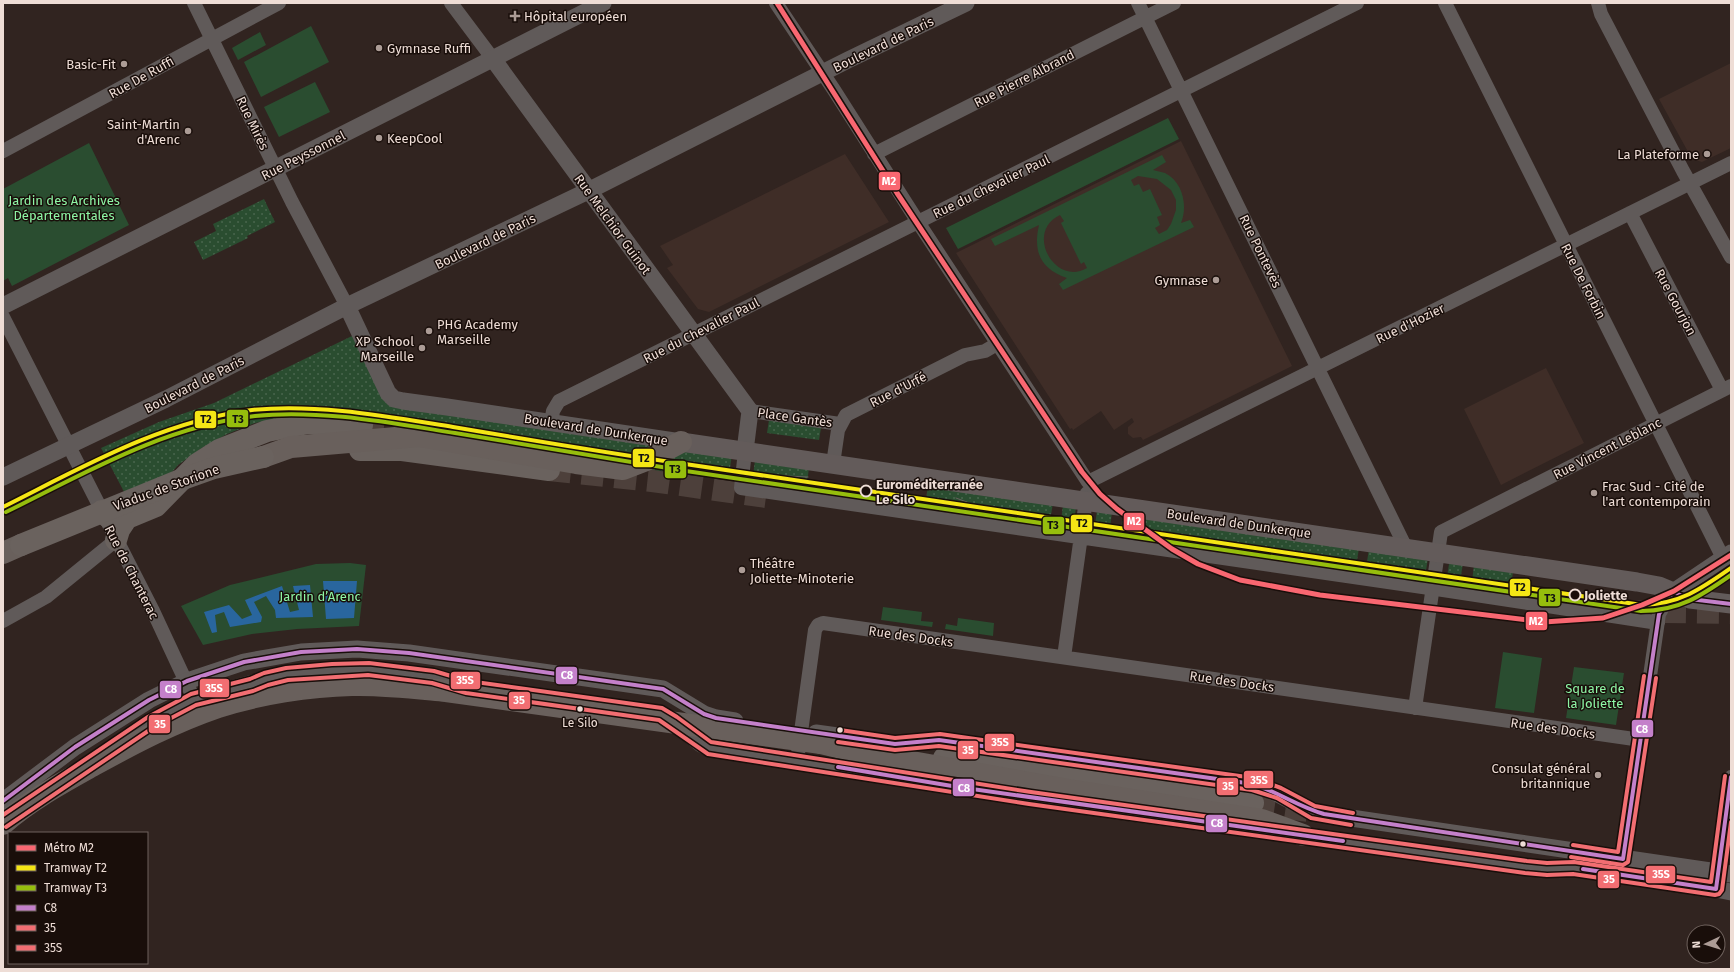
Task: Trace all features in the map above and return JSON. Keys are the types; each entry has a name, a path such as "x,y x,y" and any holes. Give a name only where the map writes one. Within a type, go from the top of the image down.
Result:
{"highway":[{"path":"102,511 108,517 118,519 127,518 156,506 197,464 219,450 267,431 308,423 402,450 549,470"},
{"path":"363,438 419,436 615,469 630,467 681,442"},
{"name":"Viaduc de Storione","path":"12,549 183,479 214,468 263,457 291,447 363,438"},
{"path":"116,540 119,530 127,518"},
{"path":"3,812 43,794 130,745 178,722 218,707 265,696 352,685 446,691 822,743 867,754 1253,803"},
{"path":"999,771 1106,796 1262,820 1303,835"},
{"path":"3,823 43,794"}],"main road":[{"name":"Boulevard de Dunkerque","path":"681,442 833,464 1087,491 1406,548 1653,584 1690,599 1731,604"}],"street":[{"name":"Rue Mirès","path":"194,3 276,170 347,306"},
{"name":"Rue De Ruffi","path":"3,151 279,3"},
{"name":"Rue Melchior Guinot","path":"451,3 750,411"},
{"name":"Rue Peyssonnel","path":"3,306 276,170 603,3"},
{"path":"776,3 834,90 997,344 1087,491 1064,657"},
{"name":"Rue Pontevès","path":"1138,3 1319,368 1406,548"},
{"name":"Rue Pierre Albrand","path":"874,154 1174,3"},
{"name":"Rue du Chevalier Paul","path":"551,423 553,411 559,402 1358,3"},
{"name":"Rue De Forbin","path":"1445,3 1656,423 1727,556"},
{"path":"1598,3 1600,14 1731,257"},
{"name":"Boulevard de Paris","path":"3,477 166,399 347,306 588,191 958,5"},
{"name":"Rue d'Hozier","path":"1087,491 1319,368 1731,163"},
{"name":"Rue Gourjon","path":"1630,213 1727,388"},
{"name":"Boulevard de Dunkerque","path":"347,306 388,393 394,399 403,402 447,407 681,442"},
{"name":"Rue de Chanterac","path":"3,317 187,680 194,699"},
{"name":"Rue d'Urfé","path":"840,424 846,415 965,355 985,351 997,344"},
{"name":"Rue Vincent Leblanc","path":"1438,552 1440,532 1727,388"},
{"path":"750,411 741,488 1433,588 1658,623"},
{"name":"Place Gantès","path":"750,411 840,424"},
{"path":"833,464 840,424"},
{"path":"8,618 46,597 116,540"},
{"path":"1416,708 1438,552"},
{"path":"1622,866 1658,623 1662,607 1673,592 1727,556"},
{"name":"Rue des Docks","path":"801,731 815,630 823,623 1641,740"},
{"path":"3,800 75,747 149,700 187,680 235,665 273,656 330,650 369,649 474,661 663,690 704,714 716,718 801,731 895,744 939,740 1252,784 1272,790 1313,812 1622,866 1724,882 1731,777"},
{"path":"3,823 152,722 194,699 287,674 368,669 433,677 467,687 661,714 669,718 701,744 709,748 958,787 1231,827 1303,835 1526,867 1547,869 1622,866"},
{"path":"797,761 801,731"}],"shaded area":[{"path":"1731,63 1731,148 1702,162 1692,159 1659,99"},
{"path":"1181,141 1292,366 1143,440 1141,437 1133,438 1128,434 1128,427 1134,422 1132,418 1114,430 1101,411 1073,430 1072,428 1070,429 956,253"},
{"path":"845,154 889,222 709,312 698,309 667,268 673,265 660,246"},
{"path":"1546,368 1584,443 1501,485 1464,409"}],"green space":[{"path":"311,26 329,62 261,97 244,62"},
{"path":"260,32 266,45 238,60 232,48"},
{"path":"315,82 330,112 279,137 264,107"},
{"path":"1168,118 1179,139 958,249 946,228"},
{"name":"Jardin des Archives Départementales","path":"89,143 129,225 12,286 8,278 3,281 3,189"},
{"path":"1162,155 1166,162 1153,170 1165,173 1176,182 1180,188 1184,202 1181,223 1190,220 1194,227 1063,290 1059,284 1067,278 1050,270 1041,258 1038,251 1037,234 1039,225 995,246 991,239","holes":["1138,176 1157,179 1171,190 1176,200 1176,210 1171,224 1167,230 1159,234 1155,228 1160,225 1157,217 1162,215 1150,189 1143,192 1139,184 1134,186 1131,180","1060,215 1064,221 1061,223 1081,264 1084,262 1087,268 1075,272 1064,270 1055,264 1048,255 1044,244 1045,233 1050,223"]},
{"path":"264,199 275,222 247,236 248,238 203,260 194,242 216,231 213,224"},
{"path":"352,336 386,399 658,443 643,455 605,461 520,442 340,415 276,419 255,423 227,434 202,448 178,465 161,485 131,505 101,448 159,422 214,403"},
{"path":"769,420 821,428 819,440 767,433"},
{"path":"673,451 732,455 728,480 643,469"},
{"path":"755,460 809,467 806,492 752,484"},
{"path":"928,485 1053,503 1049,527 925,508"},
{"path":"1063,505 1076,507 1073,531 1060,529"},
{"path":"1097,510 1112,512 1109,536 1094,534"},
{"path":"1123,514 1359,548 1355,573 1120,538"},
{"path":"1369,549 1428,558 1424,583 1365,574"},
{"name":"Jardin d’Arenc","path":"350,563 366,565 359,626 297,629 252,634 203,645 181,606 230,585 316,564"},
{"path":"1463,563 1459,588 1446,584 1449,564"},
{"path":"1474,565 1513,571 1510,596 1471,590"},
{"path":"883,607 922,612 921,621 933,622 932,627 881,620"},
{"path":"958,618 994,623 993,636 945,629 946,624 957,626"},
{"path":"1503,652 1542,658 1534,713 1495,708"},
{"name":"Square de la Joliette","path":"1574,667 1624,673 1616,725 1566,718"}],"water":[{"path":"323,581 357,581 354,618 326,619"},
{"path":"310,585 313,617 276,618 275,610 266,596 254,602 262,617 261,622 230,627 224,612 215,615 217,632 212,633 204,612 229,605 242,619 252,615 245,600 282,586 290,612 299,610 293,586"}],"tunnel":[{"path":"362,425 410,433"},
{"path":"549,470 652,481 766,497"},
{"path":"1598,611 1731,613"},
{"path":"1253,803 1315,812"}],"tram line":[{"name":"T2","path":"3,507 93,462 155,435 186,424 252,410 302,408 379,415 656,460 1642,605 1668,602 1690,594 1731,568"},
{"name":"T3","path":"6,512 96,467 157,440 222,421 255,416 304,414 380,421 686,471 1641,611 1667,608 1689,601 1731,575"},
{"path":"763,475 808,477"},
{"path":"956,498 988,510"}],"metro line":[{"name":"M2","path":"777,3 897,193 1082,472 1100,494 1117,509 1172,549 1198,564 1240,580 1320,595 1544,622 1603,618 1642,605 1674,591 1731,555"}],"transit line":[{"name":"C8","path":"3,801 75,747 149,700 187,681 244,662 301,652 357,649 409,653 663,689 704,714 716,718 895,744 939,740 1253,784 1324,814 1623,859 1659,614 1673,592 1690,599 1731,604"},
{"name":"35S","path":"3,815 148,717 191,694 286,668 332,664 369,663 434,671 468,681 662,708 711,742 1031,792 1527,861 1547,863 1574,862 1711,882 1725,776"},
{"name":"35","path":"6,827 154,727 196,705 253,691 268,685 288,680 368,675 432,683 466,693 659,720 708,754 1029,804 1525,873 1547,875 1573,874 1715,895 1719,894 1722,890 1731,822"},
{"name":"35S","path":"1573,845 1618,852 1644,676"},
{"name":"35","path":"1571,857 1623,865 1628,862 1656,678"},
{"name":"35S","path":"840,730 895,738 940,734 1254,778 1281,788 1315,806 1353,813"},
{"name":"35","path":"838,742 895,750 939,746 1252,790 1277,798 1311,818 1351,825"},
{"name":"C8","path":"838,767 958,787 1343,841"},
{"name":"C8","path":"1583,869 1716,889 1731,777"}],"place":[{"name":"Hôpital européen","path":"515,16"},
{"name":"Gymnase Ruffi","path":"379,48"},
{"name":"Basic-Fit","path":"124,64"},
{"name":"Saint-Martin d'Arenc","path":"188,131"},
{"name":"KeepCool","path":"379,138"},
{"name":"La Plateforme","path":"1707,154"},
{"name":"Gymnase","path":"1216,280"},
{"name":"PHG Academy Marseille","path":"429,331"},
{"name":"XP School Marseille","path":"422,348"},
{"name":"Euroméditerranée Le Silo","path":"866,491"},
{"name":"Frac Sud - Cité de l'art contemporain","path":"1594,493"},
{"name":"Théâtre Joliette-Minoterie","path":"742,570"},
{"name":"Joliette","path":"1575,595"},
{"name":"Le Silo","path":"580,709"},
{"name":"Consulat général britannique","path":"1598,775"}]}
